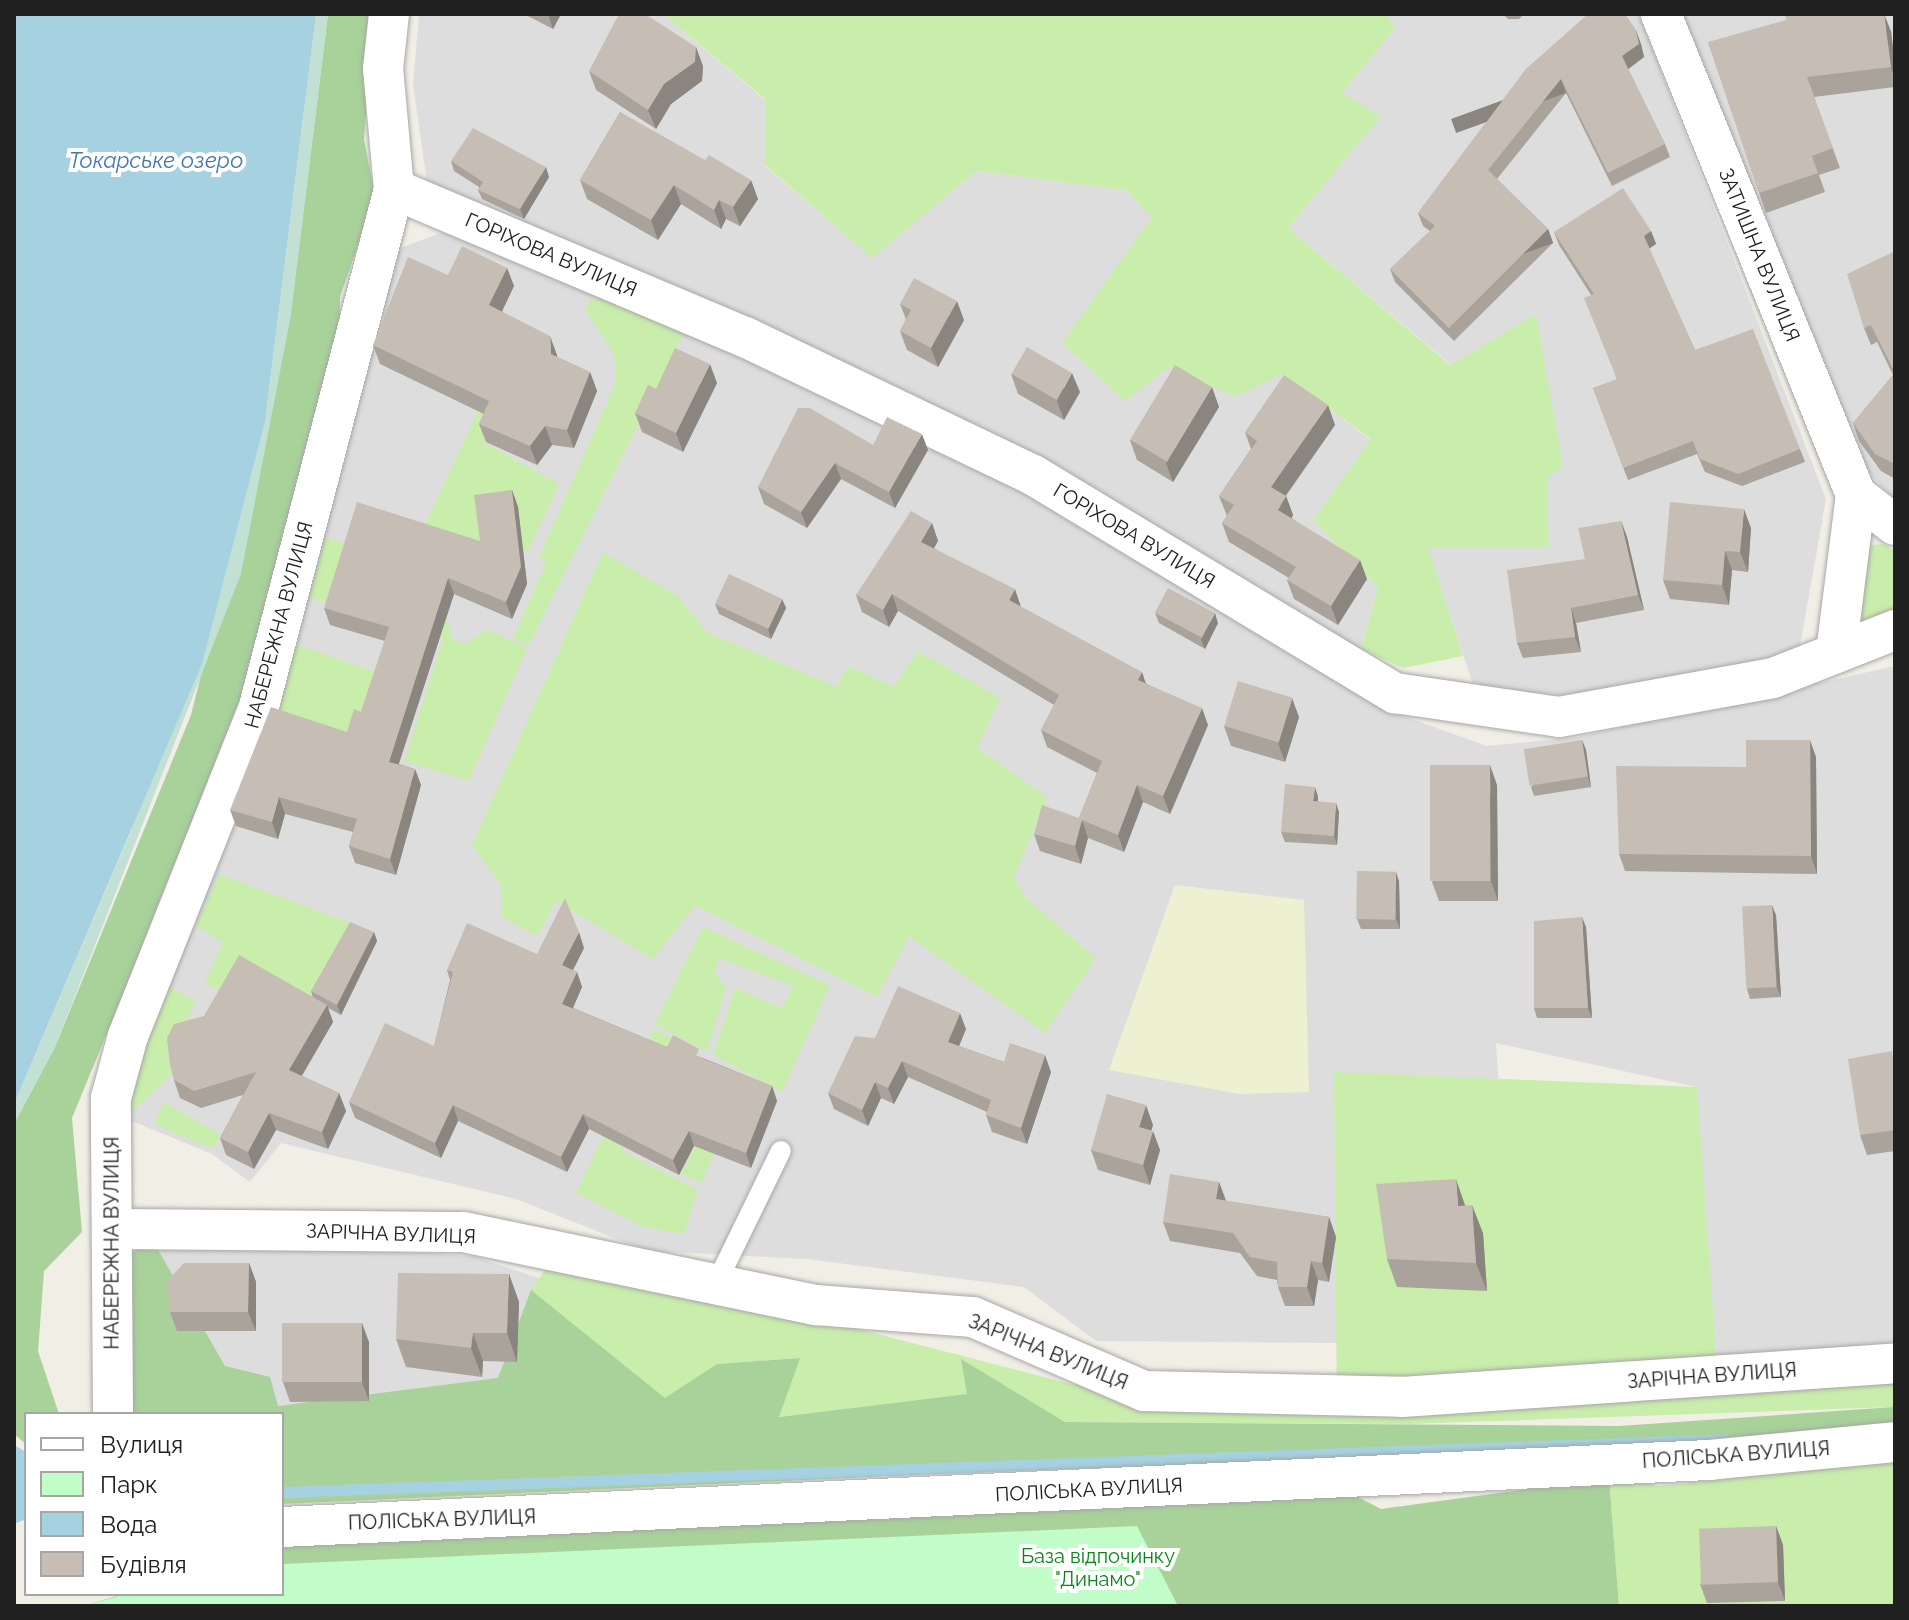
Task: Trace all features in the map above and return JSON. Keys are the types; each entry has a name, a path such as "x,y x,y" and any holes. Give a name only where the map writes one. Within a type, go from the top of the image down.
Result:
{"street":[{"name":"НАБЕРЕЖНА ВУЛИЦЯ","path":"113,1412 111,1098 121,1061 258,710 394,189 383,69 389,14"},
{"name":"ЗАТИШНА ВУЛИЦЯ","path":"1661,14 1856,495 1836,653"},
{"name":"ГОРІХОВА ВУЛИЦЯ","path":"394,189 745,337 1033,475 1395,693 1559,717 1773,678 1895,630"},
{"path":"1856,495 1895,525"},
{"name":"ЗАРІЧНА ВУЛИЦЯ","path":"112,1229 463,1232 816,1305 973,1317 1144,1391 1402,1397 1895,1363"},
{"name":"ПОЛІСЬКА ВУЛИЦЯ","path":"284,1527 1709,1460 1895,1442"}],"lane":[{"path":"716,1284 781,1151"}],"shaded area":[{"path":"419,14 663,14 765,100 765,166 872,257 976,171 1126,190 1152,216 1170,367 1235,396 1282,373 1371,440 1313,520 1378,588 1361,649 427,182 413,86"},
{"path":"1386,14 1639,14 1826,499 1799,652 1571,696 1474,687 1427,547 1549,547 1535,315 1451,365 1288,228 1380,117 1342,93 1395,28"},
{"path":"1679,14 1895,14 1895,501 1846,447"},
{"path":"443,232 622,296 988,471 1389,711 1487,746 1579,737 1895,666 1895,1346 1717,1367 1696,1087 1496,1043 1516,1340 1454,1344 1096,1341 1024,1287 807,1259 647,1251 516,1199 281,1143 250,1182 212,1154 122,1117 395,250"},
{"path":"282,1245 473,1256 572,1289 531,1409 284,1414 172,1338 159,1250"}],"green space":[{"path":"316,14 328,14 290,320 241,574 55,1047 14,1124 14,1104 132,829 265,421"},
{"path":"328,14 374,14 364,139 375,196 340,297 339,366 252,681 72,1118 82,1232 44,1271 38,1351 58,1412 24,1412 24,1442 14,1434 14,1124 55,1047 191,715 290,319"},
{"path":"663,14 1386,14 1395,28 1342,93 1381,116 1288,228 1450,365 1536,314 1563,466 1547,478 1549,547 1428,547 1463,656 1403,668 1361,649 1378,588 1313,520 1371,439 1282,374 1235,397 1169,367 1125,401 1062,343 1152,217 1126,190 976,171 872,258 765,165 765,99"},
{"path":"602,298 684,332 529,645 513,639 546,562 539,557 616,382 614,354 586,311 589,300"},
{"path":"513,336 526,342 483,442 559,484 528,552 517,549 439,592 453,639 465,644 487,629 527,648 469,781 404,761 443,640 420,535"},
{"path":"325,538 355,546 339,606 309,598"},
{"path":"1882,544 1895,551 1895,621 1869,627 1856,621 1868,546"},
{"path":"603,552 679,597 706,632 837,687 848,666 894,687 918,651 1000,698 977,748 1047,797 1014,878 1025,897 1096,958 1045,1033 909,936 877,997 695,905 653,959 556,901 537,936 502,917 502,886 472,845"},
{"path":"295,644 385,675 381,689 420,701 412,723 353,745 274,720"},
{"path":"219,874 356,925 314,997 227,995 205,983 223,942 196,926"},
{"path":"1175,885 1304,900 1309,1092 1239,1094 1109,1070"},
{"path":"703,927 830,985 782,1092 713,1055 735,988 782,1008 793,986 719,958 715,973 726,988 707,1052 655,1024"},
{"path":"168,986 196,1001 168,1055 173,1073 131,1113 129,1074"},
{"path":"654,1029 676,1040 622,1151 698,1190 684,1234 643,1227 576,1193"},
{"path":"1334,1072 1697,1087 1717,1366 1895,1346 1895,1407 1408,1424 1065,1422 962,1360 968,1394 778,1417 799,1358 717,1364 666,1399 531,1290 547,1267 745,1300 1071,1384 1337,1417"},
{"path":"164,1102 221,1135 212,1149 154,1124"},
{"path":"705,1127 721,1137 701,1183 681,1174"},
{"path":"153,1241 225,1366 270,1377 278,1406 498,1378 531,1290 665,1398 717,1364 800,1358 779,1417 967,1394 961,1359 1065,1422 1619,1426 1894,1407 1895,1429 1418,1460 1370,1454 284,1504 284,1412 119,1412 121,1259"},
{"path":"1895,1460 1895,1606 1619,1606 1609,1478 1660,1486"},
{"path":"1609,1478 1619,1606 83,1606 116,1596 284,1596 284,1535 1356,1496 1381,1509"},
{"name":"База відпочинку \"Динамо\"","path":"1137,1526 1178,1606 83,1606 119,1596 284,1596 284,1564"}],"water":[{"name":"Токарське озеро","path":"14,14 316,14 265,421 202,664 14,1104"},
{"path":"14,1445 24,1451 24,1520 14,1524"}],"building":[{"path":"619,14 645,14 696,47 695,62 664,84 648,110 589,71"},
{"path":"1588,14 1625,14 1636,30 1639,44 1622,56 1665,144 1608,173 1561,79 1488,170 1548,229 1449,328 1390,269 1435,226 1418,213 1527,68"},
{"path":"1785,14 1884,14 1891,67 1807,77 1833,148 1812,156 1818,173 1759,193 1708,42 1786,20"},
{"path":"620,112 705,160 709,155 751,180 733,207 719,200 714,210 674,185 651,220 580,180"},
{"path":"473,128 546,167 520,209 478,190 483,182 451,161"},
{"path":"1623,188 1651,231 1644,236 1695,350 1753,329 1800,449 1738,474 1700,459 1693,441 1623,468 1593,388 1617,379 1584,298 1594,294 1554,232"},
{"path":"462,246 507,268 489,305 550,336 551,354 590,372 567,430 545,426 530,446 479,424 489,401 373,345 408,257 448,275"},
{"path":"1895,251 1895,373 1871,325 1864,328 1847,274"},
{"path":"914,278 957,301 931,348 900,331 911,310 900,304"},
{"path":"1027,347 1072,373 1057,400 1012,374"},
{"path":"675,348 710,364 676,433 635,413 648,385 656,389"},
{"path":"1175,365 1212,387 1167,462 1130,440"},
{"path":"1895,373 1895,464 1875,454 1853,423"},
{"path":"1284,375 1328,405 1271,487 1286,496 1278,510 1360,560 1331,606 1287,580 1296,567 1222,523 1234,505 1219,496 1257,441 1245,432"},
{"path":"798,408 810,408 873,445 887,417 922,434 889,492 835,463 801,512 758,487"},
{"path":"512,490 521,567 506,602 448,578 389,762 415,769 390,859 349,846 357,819 279,797 272,822 230,810 271,707 347,732 354,709 361,712 389,627 324,608 357,502 480,541 474,495"},
{"path":"1670,502 1744,509 1740,552 1725,551 1722,585 1663,580"},
{"path":"911,511 932,523 921,542 1015,589 1009,600 1142,672 1138,680 1202,708 1163,796 1137,785 1118,835 1082,820 1075,846 1034,834 1042,805 1079,818 1102,761 1041,730 1059,695 892,594 883,610 856,595"},
{"path":"1621,521 1638,595 1571,608 1575,637 1517,643 1507,570 1585,559 1578,528"},
{"path":"729,574 782,599 769,629 715,604"},
{"path":"1168,588 1215,613 1202,638 1155,613"},
{"path":"1238,681 1293,698 1279,743 1224,726"},
{"path":"1582,740 1588,777 1530,786 1524,749"},
{"path":"1746,740 1810,740 1811,856 1619,854 1616,766 1746,767"},
{"path":"1430,765 1490,765 1490,881 1430,881"},
{"path":"1285,784 1315,787 1313,801 1336,803 1334,836 1281,832"},
{"path":"1357,871 1396,872 1395,920 1356,919"},
{"path":"565,898 579,932 562,965 577,972 562,1004 667,1047 673,1035 699,1049 696,1056 772,1086 746,1153 689,1131 673,1160 583,1114 561,1157 453,1105 435,1143 349,1102 385,1023 434,1046 453,972 447,970 467,923 537,954"},
{"path":"1772,905 1776,987 1746,988 1742,907"},
{"path":"1582,917 1588,1008 1534,1008 1534,921"},
{"path":"350,922 374,932 337,1005 311,991"},
{"path":"239,955 327,1005 289,1070 339,1093 322,1132 269,1113 248,1152 220,1138 256,1072 194,1091 174,1080 167,1038 174,1024 204,1016"},
{"path":"898,986 960,1013 948,1042 1004,1062 1010,1043 1045,1055 1021,1128 986,1115 991,1100 902,1061 888,1088 875,1082 862,1110 828,1093 855,1036 875,1038"},
{"path":"1892,1051 1895,1130 1860,1135 1848,1059"},
{"path":"1107,1094 1146,1105 1139,1127 1153,1131 1143,1165 1091,1150"},
{"path":"1170,1174 1219,1182 1216,1199 1329,1217 1322,1263 1311,1261 1307,1287 1278,1287 1277,1262 1250,1257 1233,1233 1163,1222"},
{"path":"1456,1179 1458,1206 1472,1205 1476,1263 1387,1259 1376,1184"},
{"path":"184,1263 249,1263 248,1312 170,1312 166,1282"},
{"path":"398,1273 509,1274 507,1333 473,1333 471,1348 396,1339"},
{"path":"282,1323 362,1323 362,1382 282,1382"},
{"path":"1776,1526 1778,1582 1701,1585 1699,1529"}],"waterway":[{"path":"284,1492 1724,1439"}]}
